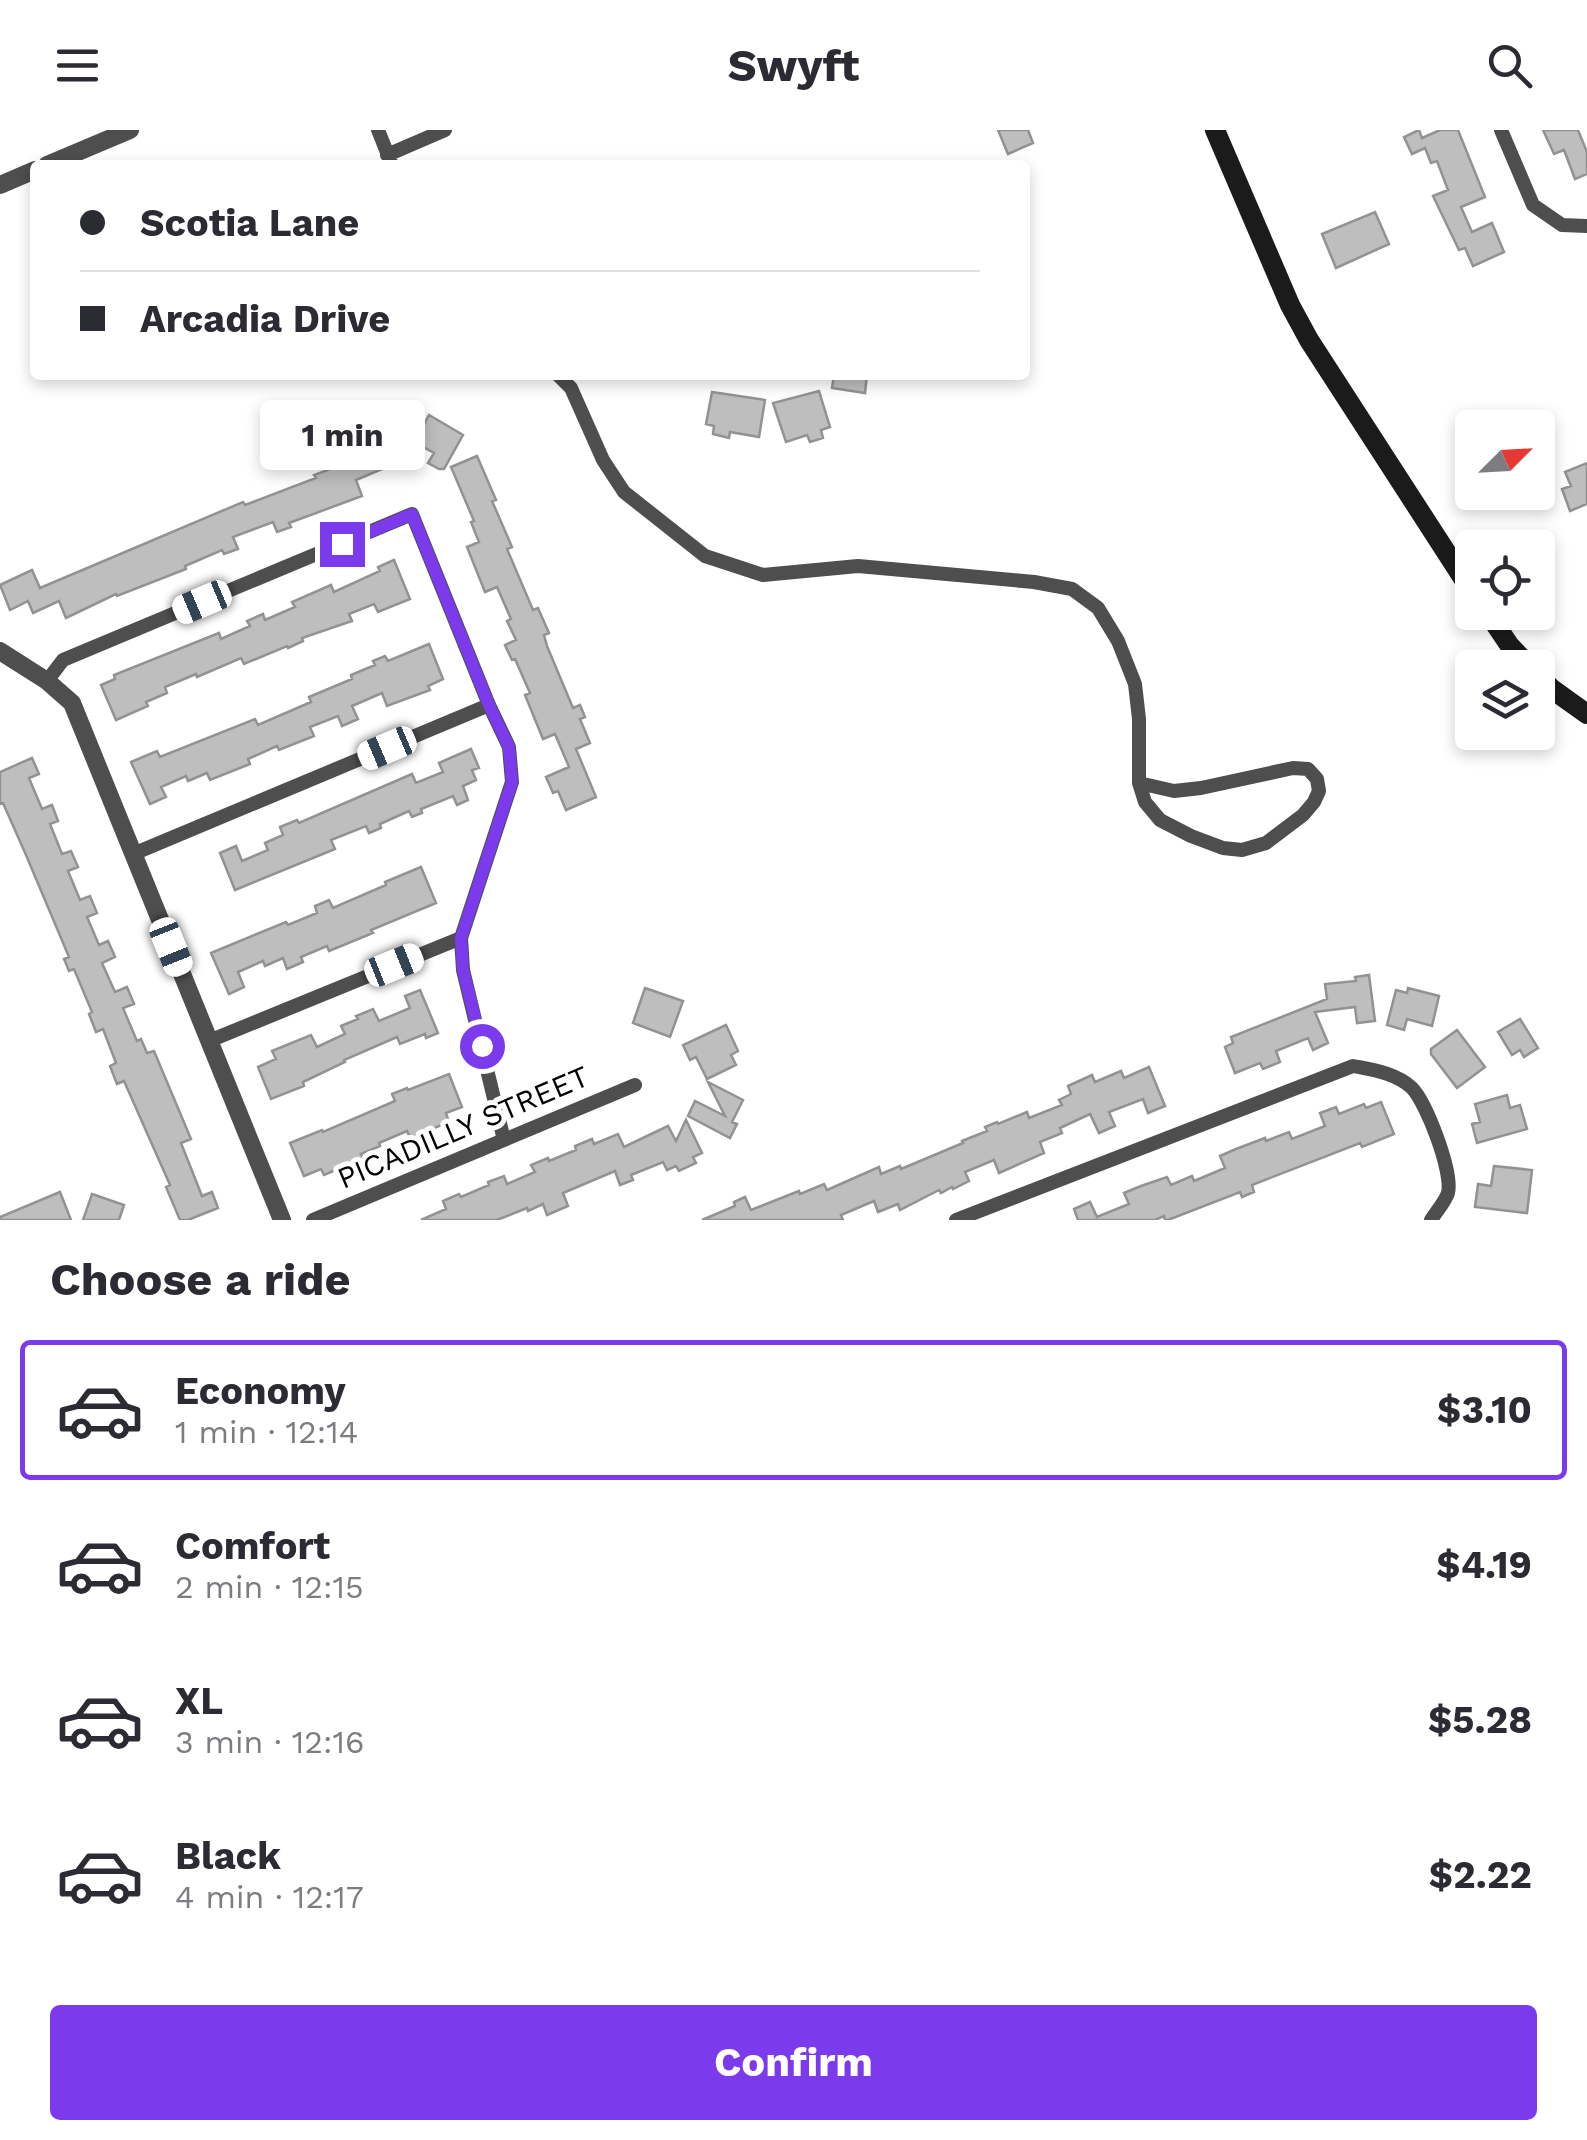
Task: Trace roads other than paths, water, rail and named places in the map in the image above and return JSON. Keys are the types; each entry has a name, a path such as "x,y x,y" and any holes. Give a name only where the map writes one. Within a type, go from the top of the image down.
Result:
{"main road":[{"path":"1215,130 1290,305 1309,340 1455,566"},
{"path":"1555,691 1587,714"}],"street":[{"path":"59,160 130,130"},
{"path":"378,130 390,160 446,130"},
{"path":"1501,130 1533,205 1562,225 1587,226"},
{"path":"0,185 30,172"},
{"path":"563,380 571,388 603,460 624,492 705,556 763,576 858,566 1034,582 1072,589 1098,608 1118,640 1135,684 1138,783 1145,802 1160,820 1223,848 1242,850 1282,833 1304,815 1319,791 1317,778 1308,769 1293,768 1174,791 1138,783"},
{"path":"47,681 63,660 412,514 509,747 512,782 461,938 463,970 504,1140"},
{"path":"0,650 72,703 282,1220"},
{"path":"134,854 489,705"},
{"path":"209,1041 461,938"},
{"path":"956,1220 1353,1066 1390,1074 1412,1089 1432,1123 1446,1165 1448,1192 1431,1220"},
{"name":"PICADILLY STREET","path":"313,1220 635,1085"}]}
